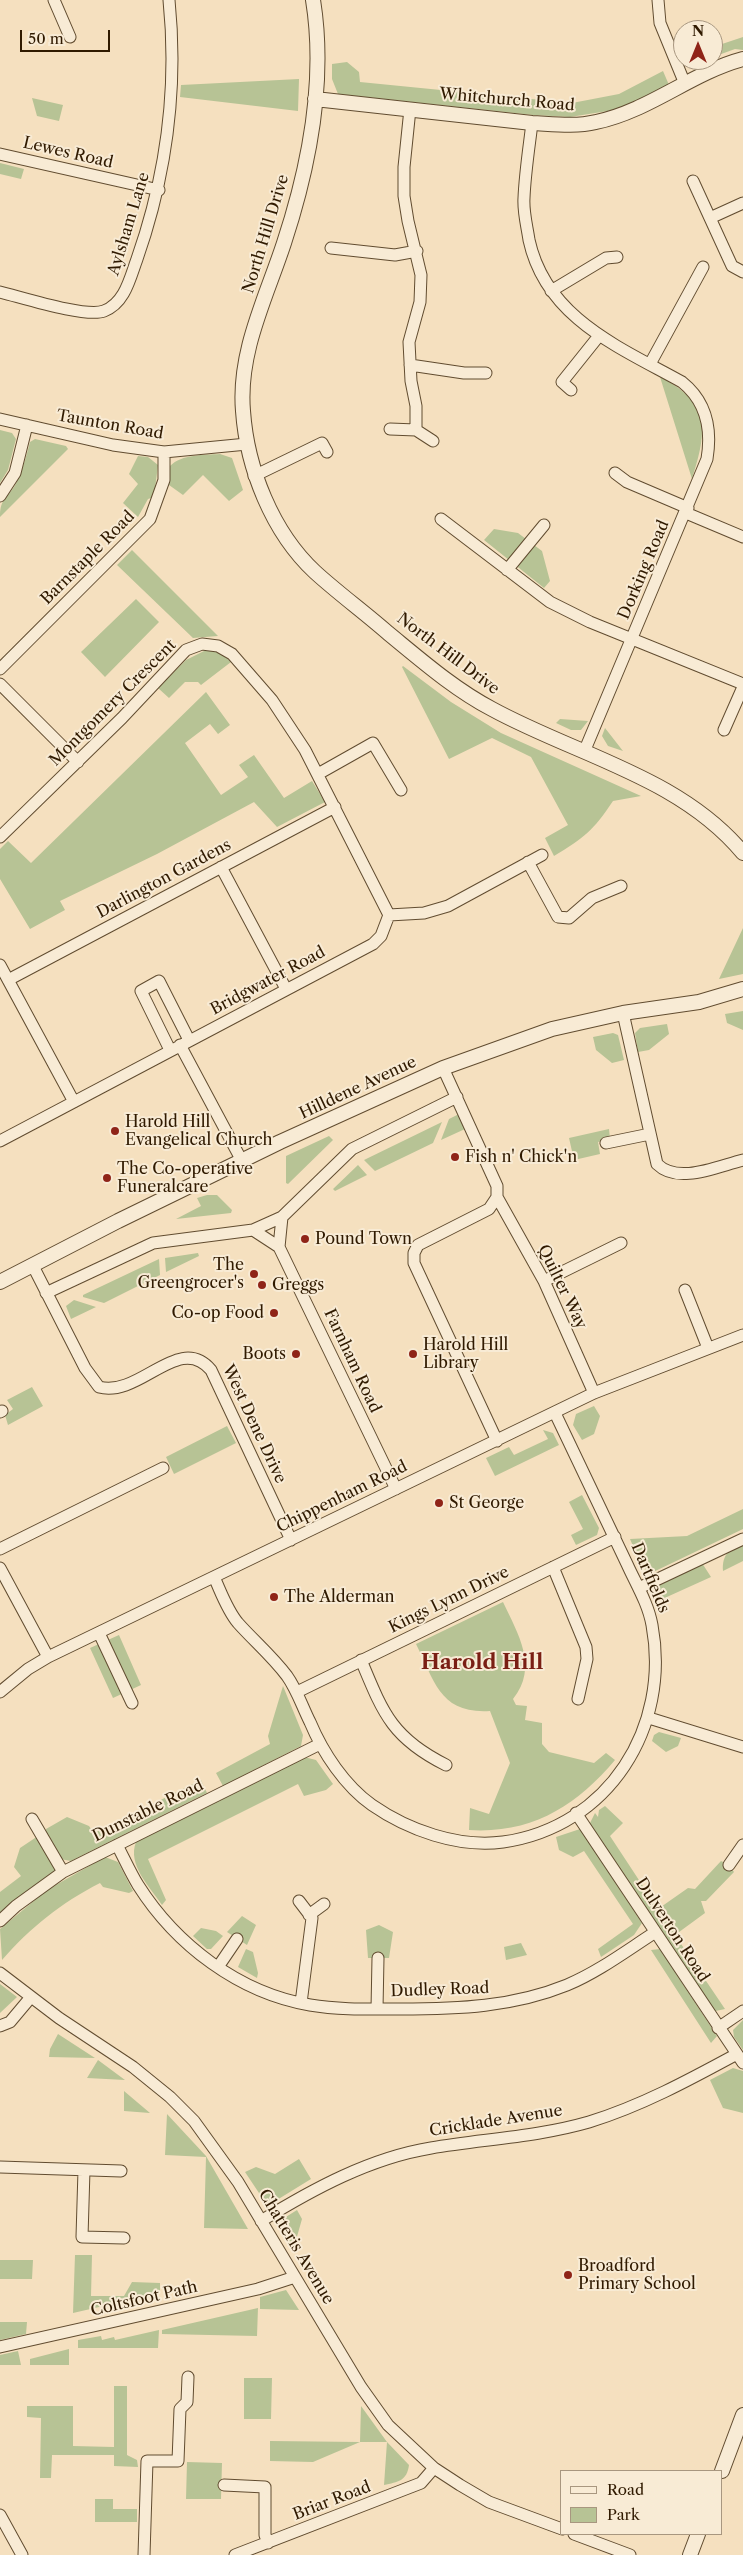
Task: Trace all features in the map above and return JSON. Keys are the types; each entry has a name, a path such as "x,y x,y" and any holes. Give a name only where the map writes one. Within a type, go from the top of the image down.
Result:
{"street":[{"path":"54,0 70,37"},
{"name":"Aylsham Lane","path":"0,292 95,313 113,307 122,298 132,274 159,190 171,96 172,39 169,0"},
{"name":"North Hill Drive","path":"313,0 316,18 315,99 306,163 295,210 251,334 243,375 242,408 247,444 254,476 268,506 313,570 452,684 491,709 662,788 703,815 743,854"},
{"path":"658,0 660,23 685,84"},
{"name":"Whitchurch Road","path":"315,99 532,123 564,125 595,123 621,115 719,67 743,59"},
{"path":"410,109 404,167 404,196 408,221 422,275 416,323 409,342 410,365 416,406 416,430"},
{"name":"Dorking Road","path":"532,123 525,215 534,258 551,291 568,312 598,336 650,364 692,390 708,420 710,440 707,459 687,511 584,752"},
{"name":"Lewes Road","path":"0,154 159,190"},
{"path":"693,181 732,266 743,272"},
{"path":"710,218 743,204"},
{"path":"331,248 395,255 417,251"},
{"path":"551,291 606,258 617,257"},
{"path":"650,364 703,267"},
{"path":"571,390 562,382 598,336"},
{"path":"410,365 486,373"},
{"name":"Taunton Road","path":"0,419 113,445 164,452 247,444"},
{"path":"0,496 15,472 27,425"},
{"path":"390,428 416,430 433,441"},
{"path":"254,476 322,443 327,452"},
{"name":"Barnstaple Road","path":"0,669 150,519 164,480 164,452"},
{"path":"615,473 627,482 687,511"},
{"name":"Dorking Road","path":"687,511 743,537"},
{"path":"441,519 550,602 633,639"},
{"path":"507,570 544,525"},
{"name":"Dorking Road","path":"633,639 743,685"},
{"name":"Montgomery Crescent","path":"0,837 78,762 186,650 210,644 226,649 232,654 272,700 305,750 389,915"},
{"path":"0,684 78,762"},
{"path":"724,730 743,685"},
{"path":"318,774 373,743 401,790"},
{"name":"Darlington Gardens","path":"8,980 335,807"},
{"path":"389,915 424,913 448,906 542,855"},
{"path":"528,862 558,917 569,918 592,898 621,886"},
{"path":"221,867 286,989"},
{"name":"Bridgwater Road","path":"0,1141 373,944 381,936 389,915"},
{"path":"0,965 74,1102"},
{"path":"180,1045 159,981 141,991 180,1045 242,1161"},
{"name":"Hilldene Avenue","path":"0,1282 118,1221 242,1161 443,1068 552,1029 623,1013 723,996 743,989"},
{"name":"Hilldene Avenue","path":"723,996 743,996"},
{"path":"623,1013 657,1164 665,1172 678,1174 743,1160"},
{"name":"Quilter Way","path":"443,1068 497,1186 497,1196 544,1281 594,1393"},
{"path":"46,1293 153,1242 253,1230 282,1217 352,1149 457,1096"},
{"path":"606,1143 650,1134"},
{"path":"497,1196 489,1209 418,1245 414,1253 417,1271 497,1441"},
{"path":"253,1230 279,1247 282,1217"},
{"path":"544,1281 621,1243"},
{"name":"Farnham Road","path":"279,1247 396,1489"},
{"name":"West Dene Drive","path":"33,1266 85,1368 99,1387 119,1388 187,1356 203,1360 211,1370 291,1540"},
{"path":"685,1290 708,1348"},
{"name":"Chippenham Road","path":"0,1692 28,1669 48,1657 594,1393 743,1334"},
{"name":"Dartfields","path":"214,1577 238,1623 274,1659 297,1692 320,1744 344,1778 370,1804 412,1827 467,1841 502,1842 538,1832 576,1813 604,1791 623,1770 633,1756 649,1718 655,1694 655,1643 648,1609 555,1413"},
{"path":"0,1549 163,1468"},
{"name":"Kings Lynn Drive","path":"297,1692 615,1537"},
{"path":"639,1588 743,1538"},
{"path":"553,1567 586,1647 587,1659 578,1699"},
{"path":"0,1568 48,1657"},
{"path":"98,1633 132,1703"},
{"path":"361,1660 394,1728 408,1743 424,1754 446,1765"},
{"path":"649,1718 743,1747"},
{"name":"Dunstable Road","path":"0,1922 16,1906 63,1872 320,1744"},
{"name":"Dulverton Road","path":"576,1813 718,2028 740,2058"},
{"path":"32,1819 63,1872"},
{"name":"Dudley Road","path":"117,1845 138,1885 160,1914 193,1948 218,1967 263,1992 301,2003 343,2009 377,2009 472,2007 527,1999 568,1984 598,1969 654,1932"},
{"path":"729,1864 743,1845"},
{"path":"299,1901 312,1918 301,2003"},
{"path":"309,1915 324,1904"},
{"path":"218,1967 237,1939"},
{"path":"377,2009 378,1958"},
{"name":"Chatteris Avenue","path":"0,1973 31,1997 133,2067 170,2097 213,2146 261,2221 361,2387 388,2425 434,2468 489,2502 560,2528"},
{"path":"0,2026 10,2022 31,1997"},
{"path":"718,2028 743,2011"},
{"name":"Cricklade Avenue","path":"261,2221 347,2174 392,2158 430,2148 516,2138 589,2122 676,2087 740,2058"},
{"path":"0,2167 121,2171"},
{"path":"84,2170 82,2237 124,2238"},
{"name":"Coltsfoot Path","path":"0,2347 265,2288 295,2277"},
{"path":"144,2555 147,2461 178,2461 180,2409 187,2402 188,2377"},
{"path":"722,2470 743,2415"},
{"name":"Briar Road","path":"235,2555 421,2483 434,2468"},
{"path":"224,2485 265,2487 265,2535 268,2543"},
{"path":"0,2515 22,2555"},
{"path":"577,2535 630,2555"},
{"path":"690,2555 698,2535"}],"green space":[{"path":"743,37 743,50 735,49 723,53 723,44"},
{"path":"347,62 359,72 360,82 572,103 619,94 663,71 669,85 637,102 614,110 570,117 533,115 338,94 332,79 332,64"},
{"path":"299,79 298,111 180,97 181,85"},
{"path":"32,98 63,105 59,121 37,116"},
{"path":"0,163 24,169 21,179 0,174"},
{"path":"660,377 688,397 696,407 701,419 701,446 692,479"},
{"path":"0,430 12,433 16,439 8,470 0,483"},
{"path":"35,439 66,446 68,449 0,517 2,503 17,482 30,442"},
{"path":"220,454 232,458 243,490 229,501 203,475 183,495 169,485 170,466 175,462 187,457"},
{"path":"138,456 148,457 158,465 154,497 148,499 138,517 123,503 138,484 129,474"},
{"path":"494,529 518,533 542,551 550,581 544,588 484,540"},
{"path":"132,550 218,636 193,638 117,565"},
{"path":"136,599 159,622 105,677 81,652"},
{"path":"206,650 220,653 231,662 201,685 198,682 185,682 169,698 158,688 186,660"},
{"path":"403,666 451,702 501,733 641,796 613,801 600,820 587,833 554,856 545,838 568,825 531,757 492,738 449,759"},
{"path":"206,692 230,725 218,734 210,724 185,743 221,795 248,777 239,765 254,755 284,798 312,781 325,802 277,827 254,802 157,854 60,901 65,910 30,929 0,879 0,849 8,841 31,863"},
{"path":"560,719 588,721 581,730 571,730 556,723"},
{"path":"605,728 623,751 608,746 602,736"},
{"path":"743,928 743,974 719,979"},
{"path":"743,1011 743,1030 727,1023 725,1014"},
{"path":"667,1024 669,1034 649,1050 638,1052 635,1033 640,1028"},
{"path":"613,1033 618,1035 624,1060 612,1063 596,1050 593,1037"},
{"path":"459,1114 465,1129 441,1140 449,1119"},
{"path":"442,1122 433,1143 375,1171 364,1160"},
{"path":"609,1129 610,1139 598,1142 600,1154 574,1160 569,1138"},
{"path":"329,1136 333,1140 288,1184 286,1183 286,1156"},
{"path":"358,1165 367,1175 335,1191 333,1189"},
{"path":"217,1195 232,1210 231,1213 176,1219 201,1206 197,1198"},
{"path":"198,1253 199,1256 166,1272 165,1258"},
{"path":"159,1259 160,1275 104,1303 83,1297 83,1295"},
{"path":"74,1300 96,1307 71,1319 66,1306"},
{"path":"32,1387 43,1406 8,1425 5,1415 13,1409 7,1400"},
{"path":"594,1406 600,1416 594,1434 582,1440 573,1425 576,1414"},
{"path":"227,1426 236,1443 174,1474 166,1457"},
{"path":"543,1430 553,1433 559,1445 495,1476 486,1458 509,1447 514,1455 548,1439"},
{"path":"582,1495 599,1528 597,1535 576,1545 571,1535 583,1529 569,1502"},
{"path":"743,1509 743,1529 649,1574 641,1565 630,1539 687,1536"},
{"path":"743,1543 743,1561 723,1571 727,1553"},
{"path":"702,1563 711,1577 658,1601 655,1597 655,1585"},
{"path":"503,1602 520,1638 525,1663 525,1675 521,1687 513,1699 516,1705 527,1706 525,1720 542,1723 542,1744 549,1752 594,1763 606,1753 615,1760 585,1791 551,1814 533,1822 513,1827 492,1830 469,1830 470,1808 489,1814 510,1763 490,1711 473,1711 460,1707 441,1693 416,1644"},
{"path":"119,1635 141,1685 113,1698 90,1648"},
{"path":"283,1686 303,1735 301,1746 223,1786 216,1773 270,1744 268,1736"},
{"path":"659,1732 681,1738 678,1746 666,1752 652,1741 654,1735"},
{"path":"304,1757 316,1760 333,1784 326,1790 304,1796 298,1784 148,1859 166,1900 162,1905 137,1867 134,1851 136,1842"},
{"path":"201,1780 207,1793 71,1861 60,1859 46,1835 46,1829 67,1817 89,1826 94,1833"},
{"path":"605,1806 623,1823 610,1836 658,1909 688,1888 695,1889 721,1861 729,1865 734,1872 706,1901 701,1901 705,1913 675,1935 725,2009 711,2012 590,1823 595,1813 598,1817 599,1810"},
{"path":"580,1829 642,1923 634,1935 601,1957 598,1949 633,1924 584,1851 573,1857 559,1850 556,1837"},
{"path":"38,1836 57,1870 0,1913 0,1892 21,1876 14,1867 20,1848"},
{"path":"105,1857 118,1862 133,1891 129,1893 103,1887 100,1883 72,1899 47,1917 2,1960 0,1929 47,1890"},
{"path":"242,1916 256,1925 247,1945 227,1932"},
{"path":"379,1925 393,1932 389,1958 368,1958 366,1930"},
{"path":"201,1928 216,1931 223,1936 211,1949 207,1949 193,1936"},
{"path":"521,1943 527,1955 506,1960 504,1947"},
{"path":"246,1949 253,1952 258,1973 257,1978 238,1967"},
{"path":"660,1949 717,2036 711,2043 651,1950"},
{"path":"0,1984 17,1997 0,2013"},
{"path":"743,2020 743,2050 734,2037 733,2030"},
{"path":"58,2034 95,2058 49,2057 50,2049"},
{"path":"98,2060 125,2080 87,2078"},
{"path":"733,2068 743,2071 743,2113 723,2108 710,2080"},
{"path":"124,2091 150,2113 124,2111"},
{"path":"167,2114 206,2156 248,2229 204,2228 206,2157 165,2155"},
{"path":"299,2159 311,2179 272,2203 265,2202 245,2172 256,2167 275,2174"},
{"path":"297,2210 302,2219 296,2240 290,2243 280,2225 281,2220"},
{"path":"75,2255 92,2255 91,2296 124,2296 132,2282 160,2283 160,2293 73,2313"},
{"path":"0,2260 33,2260 32,2279 0,2279"},
{"path":"286,2290 299,2310 260,2309 260,2297"},
{"path":"258,2308 257,2336 162,2334 162,2330"},
{"path":"0,2322 27,2322 26,2334 0,2340"},
{"path":"159,2330 158,2348 78,2348 78,2340 101,2336 102,2340 114,2337 115,2340"},
{"path":"69,2349 69,2365 30,2365 30,2359"},
{"path":"18,2351 21,2365 0,2365 0,2355"},
{"path":"244,2378 272,2378 271,2419 244,2419"},
{"path":"114,2386 127,2386 127,2455 137,2460 138,2467 114,2466 114,2455 52,2455 51,2478 40,2478 41,2418 27,2417 27,2406 73,2406 73,2446 114,2447"},
{"path":"361,2406 387,2442 360,2442"},
{"path":"270,2441 360,2442 313,2462 270,2461"},
{"path":"387,2442 409,2465 404,2478 398,2482 384,2485"},
{"path":"187,2462 222,2463 221,2499 186,2499"},
{"path":"95,2499 113,2499 113,2509 137,2509 137,2522 95,2522"}],"place":[{"name":"Harold Hill Evangelical Church","path":"115,1131"},
{"name":"Fish n' Chick'n","path":"455,1157"},
{"name":"The Co-operative Funeralcare","path":"107,1178"},
{"name":"Pound Town","path":"305,1239"},
{"name":"The Greengrocer's","path":"254,1274"},
{"name":"Greggs","path":"262,1285"},
{"name":"Co-op Food","path":"274,1313"},
{"name":"Boots","path":"296,1354"},
{"name":"Harold Hill Library","path":"413,1354"},
{"name":"St George","path":"439,1503"},
{"name":"The Alderman","path":"274,1597"},
{"name":"Broadford Primary School","path":"568,2275"}],"district":[{"name":"Harold Hill","path":"482,1663"}]}
